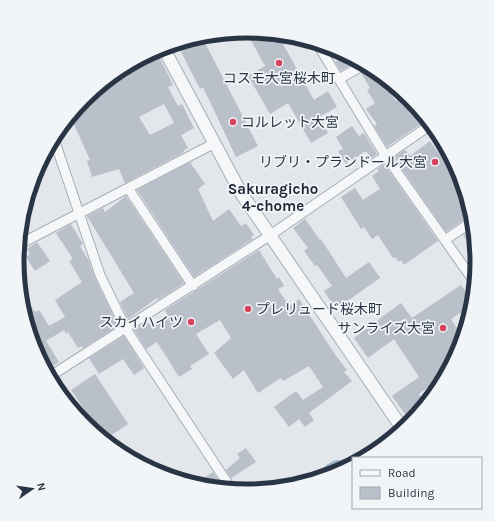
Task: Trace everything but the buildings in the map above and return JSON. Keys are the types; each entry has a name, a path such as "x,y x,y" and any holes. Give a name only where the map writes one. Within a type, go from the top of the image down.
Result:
{"street":[{"path":"321,50 385,155 470,276"},
{"path":"166,52 241,193 399,424"},
{"path":"339,79 359,68"},
{"path":"55,373 269,236 426,128"},
{"path":"25,242 215,143"},
{"path":"56,146 78,214 100,275 126,329 227,483"},
{"path":"128,188 193,286"},
{"path":"445,240 467,226"}],"place":[{"name":"コスモ大宮桜木町","path":"279,63"},
{"name":"コルレット大宮","path":"233,122"},
{"name":"リブリ・プランドール大宮","path":"435,162"},
{"name":"プレリュード桜木町","path":"248,309"},
{"name":"スカイハイツ","path":"191,322"},
{"name":"サンライズ大宮","path":"443,328"}],"district":[{"name":"Sakuragicho 4-chome","path":"273,198"}]}
